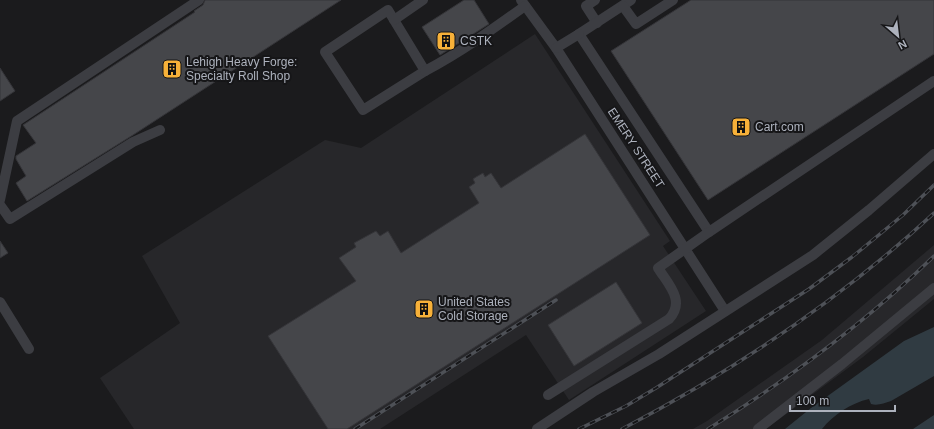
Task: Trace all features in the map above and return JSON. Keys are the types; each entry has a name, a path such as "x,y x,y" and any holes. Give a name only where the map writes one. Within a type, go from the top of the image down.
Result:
{"street":[{"path":"0,200 17,121 199,0"},
{"path":"394,20 423,0"},
{"path":"595,0 586,6 597,23"},
{"path":"556,48 627,3 636,24 673,0"},
{"path":"425,71 388,10 325,52 363,110 425,71 477,41 523,3"},
{"name":"EMERY STREET","path":"523,3 556,48 725,311"},
{"path":"579,34 709,232"},
{"path":"548,395 670,319 677,307 677,300 658,268 685,248 934,81"},
{"path":"0,205 10,219 133,142 160,130"},
{"path":"537,429 593,392 659,354 813,255 869,210 934,154"},
{"path":"758,429 842,364 934,288"},
{"path":"0,302 29,349"}],"shaded area":[{"path":"535,34 670,241 663,246 706,311 569,400 526,335 380,429 134,429 100,378 180,323 142,256 325,140 361,148"},
{"path":"934,245 934,299 863,357 766,429 693,429 707,421 822,340"},
{"path":"934,327 934,376 891,401 874,405 871,404 869,399 856,403 837,414 822,429 785,429 811,408 904,341"},
{"path":"934,415 934,429 913,429"}],"building":[{"name":"Lehigh Heavy Forge: Specialty Roll Shop","path":"205,0 341,0 133,135 27,201 16,183 26,176 16,159 16,156 36,143 23,125 195,12 194,11 203,5"},
{"name":"CSTK","path":"464,0 474,0 489,24 440,55 422,27"},
{"name":"Cart.com","path":"691,0 934,0 934,54 708,200 611,51"},
{"path":"0,68 15,91 0,101"},
{"name":"United States Cold Storage","path":"585,134 650,235 347,429 328,429 268,336 356,281 339,258 356,247 354,243 376,231 380,236 388,231 401,253 479,203 469,187 475,183 473,179 476,177 483,173 485,177 491,173 501,188"},
{"path":"0,241 8,253 0,258"},
{"path":"616,282 642,323 574,366 548,325"}],"railway":[{"path":"579,429 626,406 656,388 809,289 852,257 903,215 934,185"},
{"path":"622,429 705,383 785,332 861,275 934,213"},
{"path":"708,429 768,390 826,349 908,281 934,256"},
{"path":"355,429 556,300"}],"place":[{"name":"CSTK","path":"446,41"},
{"name":"Lehigh Heavy Forge: Specialty Roll Shop","path":"172,69"},
{"name":"Cart.com","path":"741,127"},
{"name":"United States Cold Storage","path":"424,309"}]}
